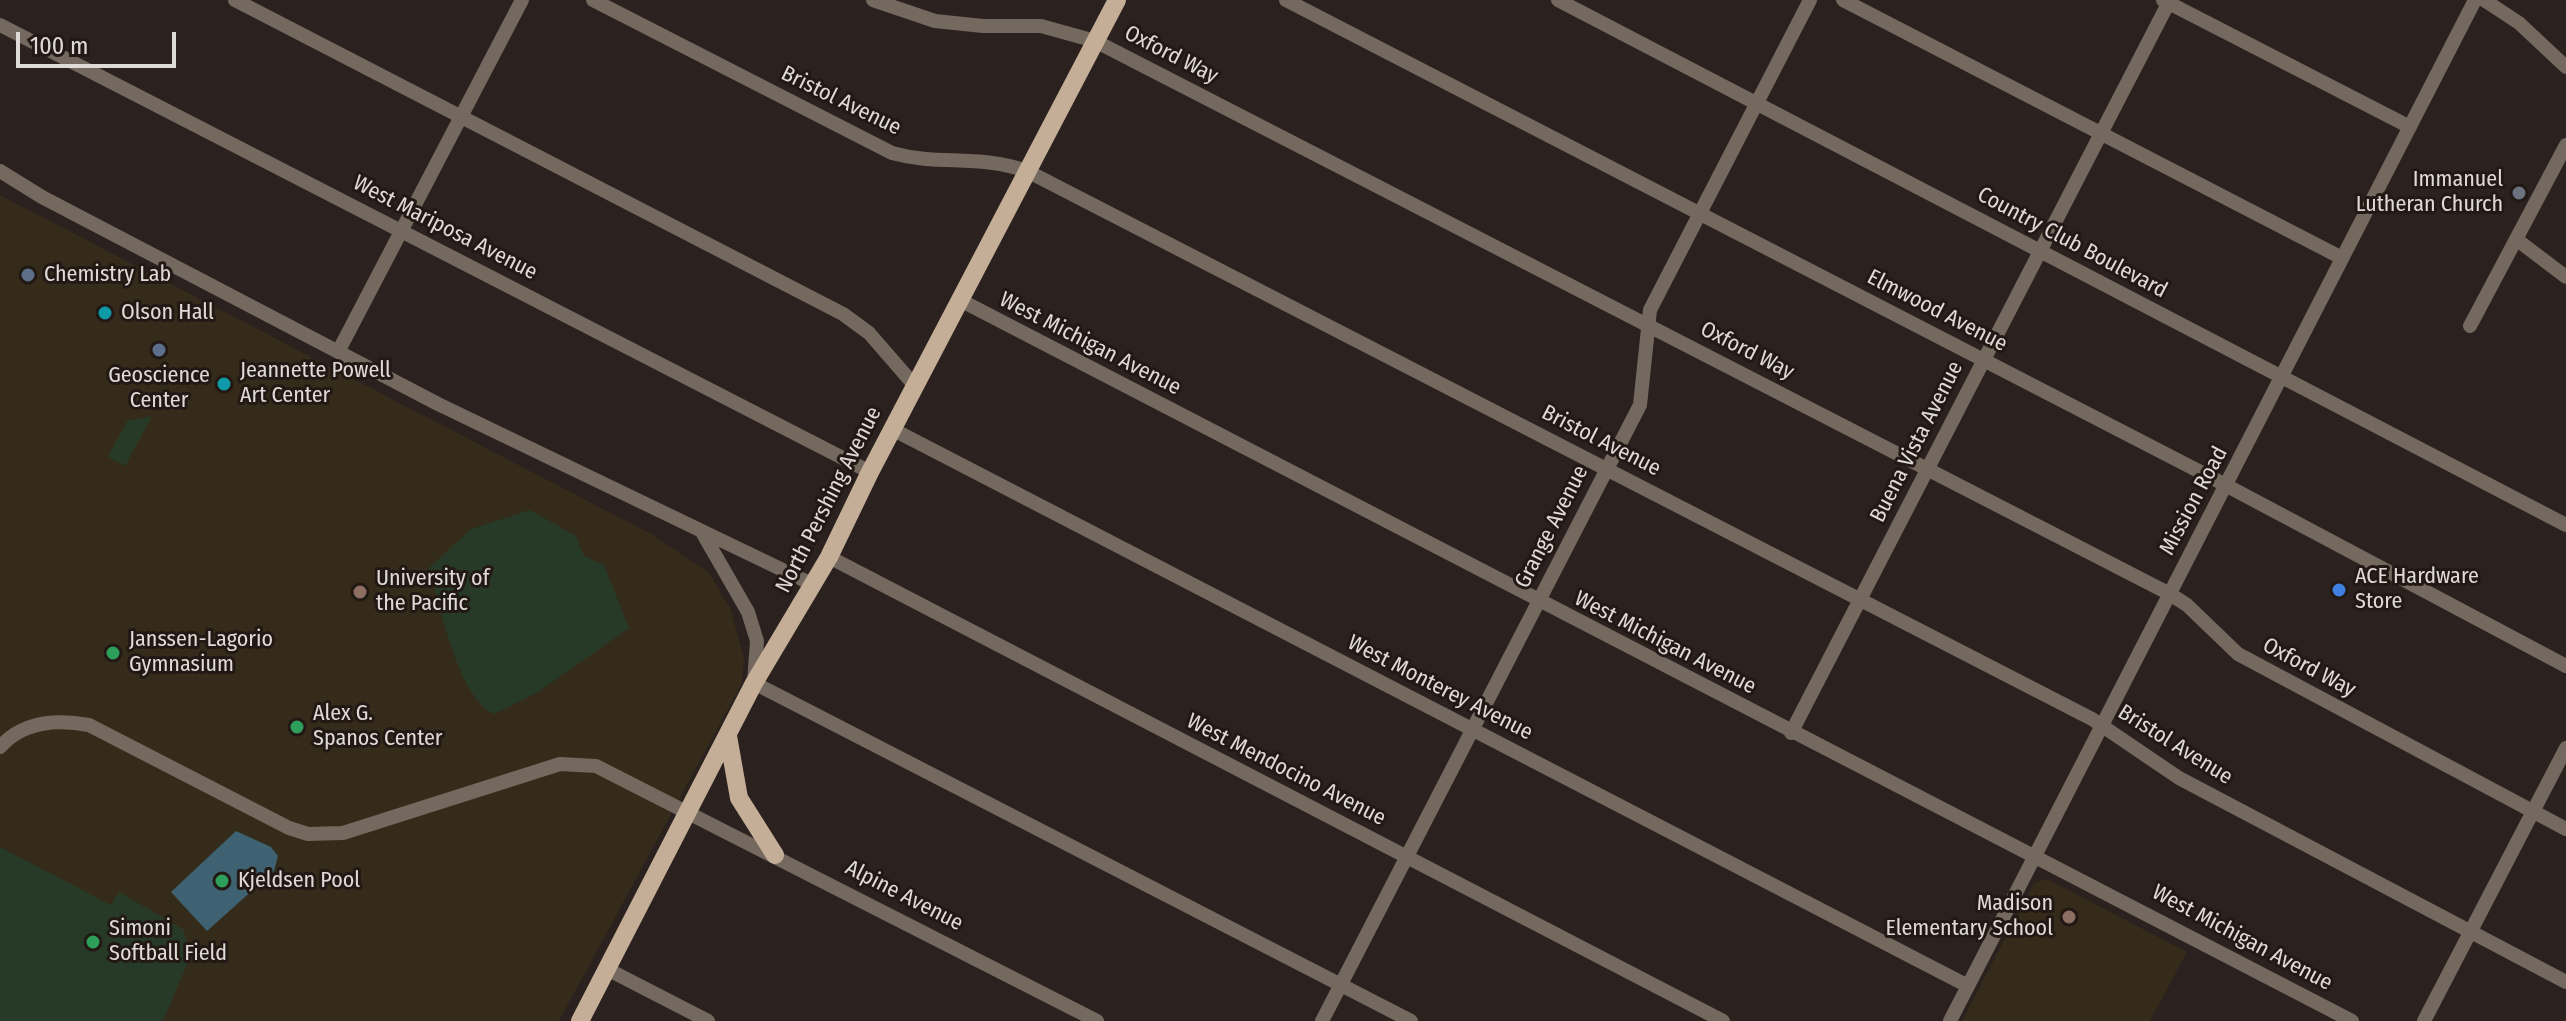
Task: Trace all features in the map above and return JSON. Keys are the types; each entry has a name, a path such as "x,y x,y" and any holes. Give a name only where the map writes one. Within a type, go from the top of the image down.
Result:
{"main road":[{"name":"North Pershing Avenue","path":"580,1021 691,811 754,683 829,557 892,429 1117,0"},
{"path":"728,736 739,798 775,855"}],"street":[{"path":"235,0 854,321 915,386"},
{"path":"338,352 522,0"},
{"name":"Bristol Avenue","path":"593,0 892,153 927,159 976,158 1027,171 2102,725 2179,778 2566,982"},
{"name":"Oxford Way","path":"873,0 935,21 1041,26 1095,41 2170,594 2187,605 2238,654 2566,829"},
{"name":"Elmwood Avenue","path":"1286,0 1984,360 2566,666"},
{"name":"Country Club Boulevard","path":"1558,0 2566,525"},
{"name":"Grange Avenue","path":"1322,1021 1640,405 1650,310 1810,0"},
{"path":"1843,0 2342,258"},
{"name":"Mission Road","path":"1950,1021 2475,0"},
{"path":"2484,0 2519,23 2566,67"},
{"path":"2167,1 2410,127"},
{"name":"Buena Vista Avenue","path":"1791,733 2102,133 2167,1"},
{"name":"West Mariposa Avenue","path":"0,25 870,472"},
{"path":"2470,326 2566,145"},
{"path":"0,171 42,197 338,352 814,585"},
{"path":"0,180 42,197"},
{"path":"2516,239 2566,277"},
{"name":"West Michigan Avenue","path":"960,300 2352,1021"},
{"name":"West Monterey Avenue","path":"892,429 1968,986"},
{"path":"702,531 748,612 757,641 754,683 1411,1021"},
{"name":"West Mendocino Avenue","path":"829,557 1723,1021"},
{"name":"Alpine Avenue","path":"0,747 14,734 36,725 62,721 89,725 259,813 308,834 343,833 542,769 573,763 609,769 1097,1021"},
{"path":"2424,1021 2566,748"},
{"path":"607,969 708,1021"}],"shaded area":[{"name":"University of the Pacific","path":"0,195 653,535 709,573 731,610 744,659 742,683 559,1021 0,1021"},
{"name":"Madison Elementary School","path":"2047,879 2187,952 2150,1021 1962,1021 2034,883"}],"green space":[{"path":"152,416 125,466 108,457 127,421"},
{"path":"530,510 576,536 584,556 604,565 629,628 538,692 494,714 481,705 461,671 429,568 471,529"},
{"name":"Simoni Softball Field","path":"0,847 111,905 119,892 183,929 191,955 163,1021 0,1021"}],"water":[{"name":"Kjeldsen Pool","path":"236,831 271,847 278,856 274,871 207,931 171,892"}],"place":[{"name":"Immanuel Lutheran Church","path":"2519,193"},
{"name":"Chemistry Lab","path":"28,275"},
{"name":"Olson Hall","path":"105,313"},
{"name":"Geoscience Center","path":"159,350"},
{"name":"Jeannette Powell Art Center","path":"224,384"},
{"name":"ACE Hardware Store","path":"2339,590"},
{"name":"University of the Pacific","path":"360,592"},
{"name":"Janssen-Lagorio Gymnasium","path":"113,653"},
{"name":"Alex G. Spanos Center","path":"297,727"},
{"name":"Kjeldsen Pool","path":"222,881"},
{"name":"Madison Elementary School","path":"2069,917"},
{"name":"Simoni Softball Field","path":"93,942"}]}
